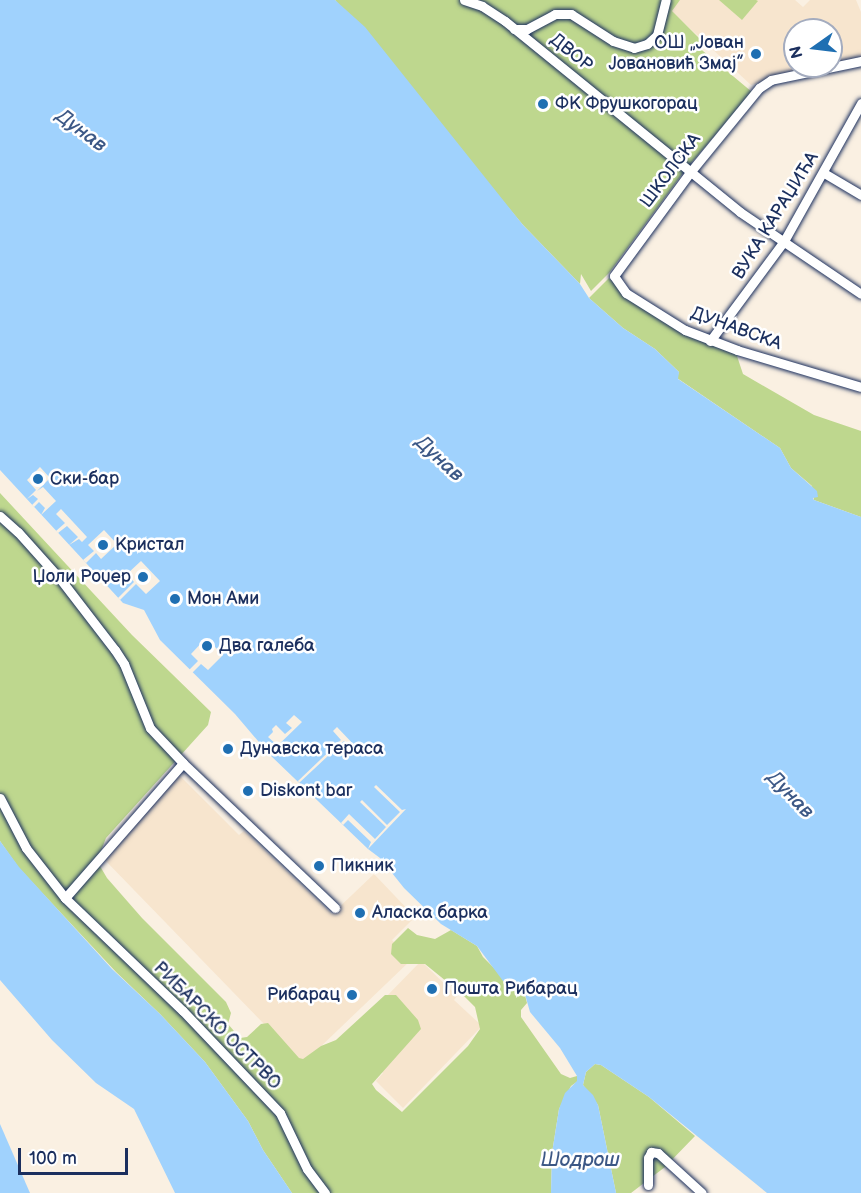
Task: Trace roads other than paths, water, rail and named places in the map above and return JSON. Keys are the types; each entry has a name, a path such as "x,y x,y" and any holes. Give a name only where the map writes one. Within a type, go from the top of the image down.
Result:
{"street":[{"name":"ДВОР","path":"464,0 482,6 514,29 740,212 861,294"},
{"name":"ДВОР","path":"514,29 527,29 555,14 572,14 613,41 634,48 647,44 657,35 666,0"},
{"name":"ШКОЛСКА","path":"614,276 691,171 759,88 771,80 861,61"},
{"name":"ВУКА КАРАЏИЋА","path":"710,340 784,241 861,103"},
{"path":"824,173 861,195"},
{"name":"ДУНАВСКА","path":"614,276 626,293 685,330 710,340 861,387"},
{"path":"0,516 18,532 61,580 115,650 124,664 150,728 335,908"},
{"path":"65,898 183,762"},
{"name":"РИБАРСКО ОСТРВО","path":"0,798 26,848 65,898 183,1011 280,1113 307,1169 325,1193"},
{"path":"648,1185 648,1158 651,1152 658,1153 702,1193"}],"water":[{"path":"0,0 335,0 365,27 523,225 580,284 589,298 623,328 655,349 679,372 678,379 780,448 791,468 817,491 818,497 813,498 814,500 861,517 861,1193 767,1193 649,1097 601,1065 595,1064 586,1072 583,1085 593,1095 598,1105 616,1193 551,1193 552,1153 559,1109 565,1093 577,1081 577,1076 560,1048 530,1012 524,991 503,981 477,946 441,924 404,888 380,858 269,754 235,714 160,640 144,610 123,603 0,470"},
{"path":"0,841 19,867 112,969 160,1014 205,1062 248,1121 263,1150 292,1193 175,1193 134,1109 96,1083 52,1040 0,980"},
{"path":"0,1124 30,1193 0,1193"}],"place":[{"name":"ОШ „Јован Јовановић Змај”","path":"756,54"},
{"name":"ФК Фрушкогорац","path":"543,104"},
{"name":"Ски-бар","path":"38,479"},
{"name":"Кристал","path":"103,545"},
{"name":"Џоли Роџер","path":"143,577"},
{"name":"Мон Ами","path":"175,599"},
{"name":"Два галеба","path":"207,646"},
{"name":"Дунавска тераса","path":"228,749"},
{"name":"Diskont bar","path":"248,791"},
{"name":"Пикник","path":"319,866"},
{"name":"Аласка барка","path":"360,913"},
{"name":"Пошта Рибарац","path":"432,989"},
{"name":"Рибарац","path":"352,995"}],"water label":[{"name":"Дунав","path":"81,131"},
{"name":"Дунав","path":"439,459"},
{"name":"Дунав","path":"790,795"},
{"name":"Шодрош","path":"580,1160"}]}
